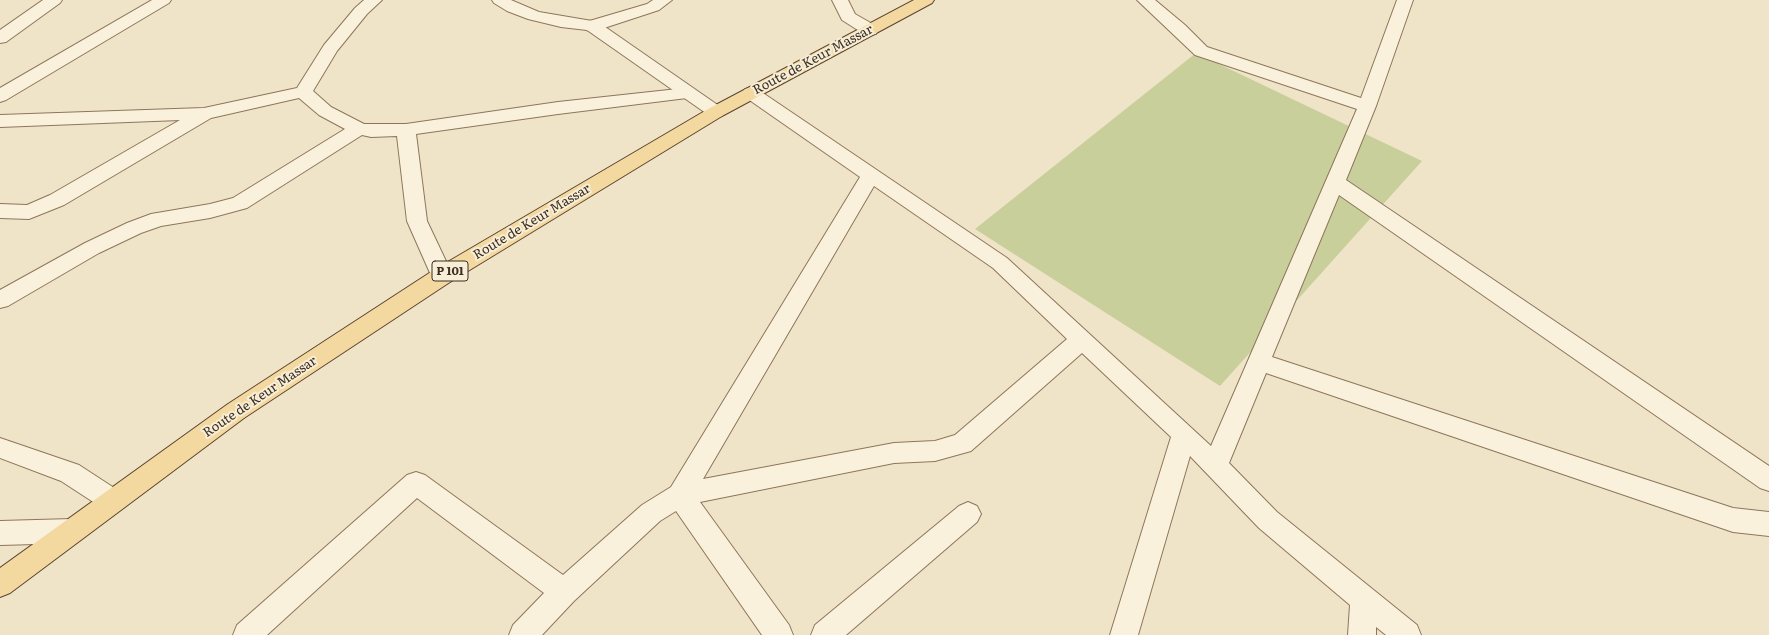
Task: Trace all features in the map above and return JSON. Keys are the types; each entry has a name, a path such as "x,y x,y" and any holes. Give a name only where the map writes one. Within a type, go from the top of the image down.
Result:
{"main road":[{"name":"Route de Keur Massar","path":"0,584 236,411 442,276 716,112 926,0"}],"street":[{"path":"0,38 54,0"},
{"path":"0,96 163,0"},
{"path":"0,121 205,113 303,92 330,49 361,11 374,0"},
{"path":"500,0 513,8 534,16 561,22 592,26 653,7 664,0"},
{"path":"840,0 848,17 870,30"},
{"path":"1145,0 1179,29 1201,51 1367,106"},
{"path":"1215,466 1367,106 1404,0"},
{"path":"592,26 716,112"},
{"path":"303,92 325,111 359,129 370,131 406,130 558,108 687,93"},
{"path":"751,93 1000,263 1184,434 1268,520 1407,635"},
{"path":"0,211 30,212 57,200 205,113"},
{"path":"0,300 92,248 134,228 158,219 215,210 240,203 359,129"},
{"path":"406,130 416,221 442,276"},
{"path":"680,495 871,175"},
{"path":"1335,182 1769,480"},
{"path":"523,635 564,592 651,513 680,495 894,452 935,451 962,444 1082,339"},
{"path":"1259,362 1733,520 1769,524"},
{"path":"1124,635 1184,434"},
{"path":"0,448 70,473 113,501"},
{"path":"246,635 416,483 564,592"},
{"path":"680,495 779,635"},
{"path":"825,635 968,514"},
{"path":"0,533 72,531"},
{"path":"1362,635 1364,599"}],"green space":[{"path":"1196,53 1422,161 1220,386 975,229"}]}
